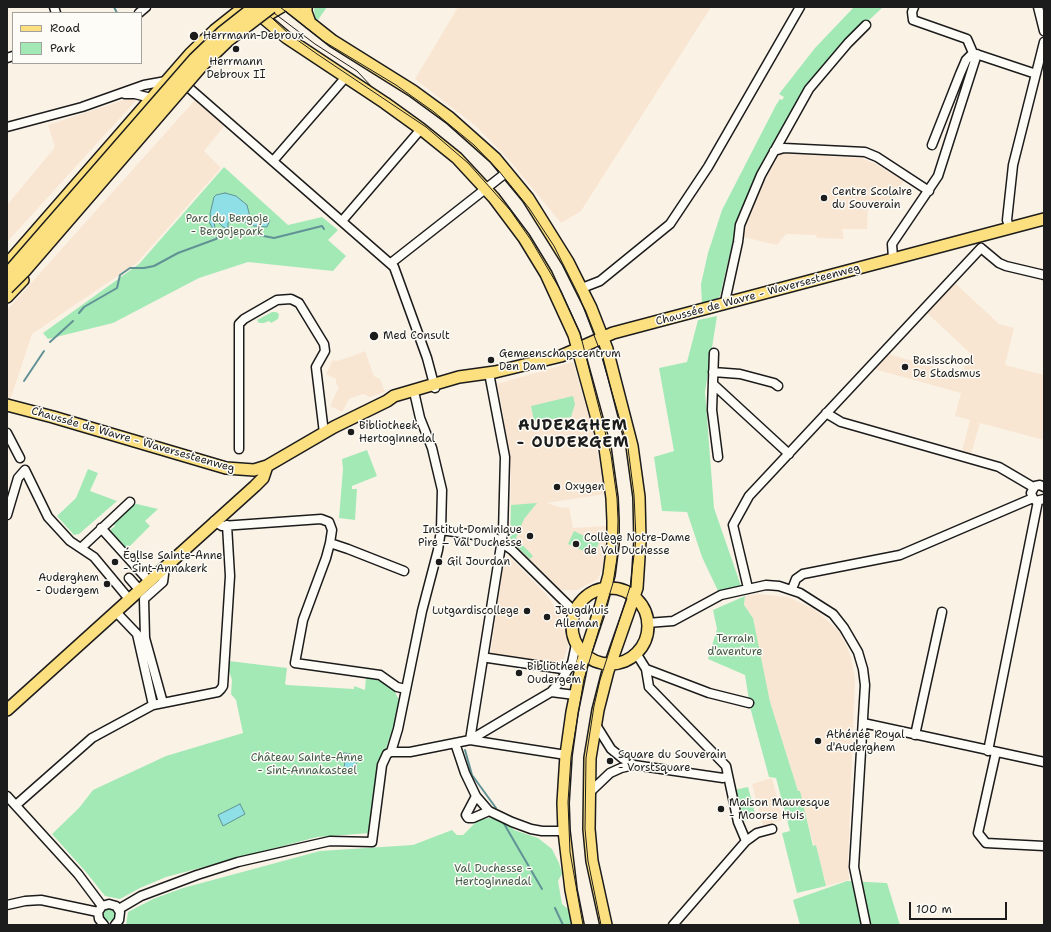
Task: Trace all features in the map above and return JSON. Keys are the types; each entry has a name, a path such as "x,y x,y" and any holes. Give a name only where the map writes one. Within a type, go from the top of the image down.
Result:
{"highway":[{"path":"7,275 194,60 222,33 255,7"},
{"path":"7,288 24,271 176,92 228,40 271,7"}],"main road":[{"path":"227,20 230,7"},
{"path":"7,264 190,54 227,20 244,7"},
{"path":"251,7 281,34 421,129 457,158 486,190 524,238 546,274 568,319 578,349 605,448 612,498 613,544 606,589 584,655 575,695 566,755 563,803 564,831 571,890 578,925"},
{"path":"7,297 188,87 228,46 263,18 281,7"},
{"path":"290,7 333,41 413,90 450,118 494,158 528,198 554,237 582,288 603,338 618,386 631,440 639,497 639,560 634,597 610,664 590,758 589,829 592,861 606,925"},
{"path":"306,7 306,12 310,23"},
{"path":"151,98 175,102"},
{"name":"Chaussée de Wavre - Waversesteenweg","path":"7,405 68,421 226,468 254,470 267,466 324,433 394,396 473,376 554,358 616,332 977,235 1044,219"},
{"name":"Chaussée de Wavre - Waversesteenweg","path":"387,401 415,396 434,387"},
{"path":"7,710 137,594 214,521 263,478 267,466"},
{"path":"243,495 250,486 254,470"},
{"path":"606,589 621,590 634,597 645,613 647,623 645,639 636,653 620,663 610,664 594,661 584,655 576,644 572,627 576,610 588,595 606,589"}],"street":[{"path":"582,288 600,282 670,224 708,167 800,7"},
{"path":"914,7 912,12 913,20 967,39 975,54 1036,74"},
{"path":"1041,9 1044,31"},
{"path":"728,303 726,296 740,225 758,182 810,89 848,43 866,26"},
{"path":"1009,227 1007,220 1013,165 1044,42"},
{"path":"932,145 966,60 975,54"},
{"path":"893,258 892,244 938,176 946,154 975,54"},
{"path":"274,161 345,78"},
{"path":"7,127 82,107 120,95 144,85 167,80"},
{"path":"188,87 391,263 394,267 416,327 434,387"},
{"path":"120,95 135,94 151,98"},
{"path":"342,221 421,129"},
{"path":"774,151 784,148 865,152 877,157 929,191"},
{"path":"391,263 486,190 507,172"},
{"path":"977,235 981,248 999,263 1044,275"},
{"path":"748,588 733,525 749,496 981,248"},
{"path":"239,449 240,324 244,319 277,300 291,300 299,303 324,344 325,351 316,367 324,433"},
{"path":"714,353 712,410 718,457"},
{"path":"713,372 740,374 774,383 778,386"},
{"path":"470,740 501,542 504,457 489,373"},
{"path":"713,384 789,454"},
{"path":"391,752 406,690 422,611 438,550 441,530 442,490 432,448 420,418 415,396"},
{"path":"826,413 841,422 999,467 1033,487"},
{"path":"7,432 20,458"},
{"path":"7,515 18,478 25,470 48,516 70,541 82,547 137,594"},
{"path":"1038,499 1030,493 1033,487 1043,484"},
{"path":"792,589 796,579 804,574 900,555 1038,499"},
{"path":"1038,499 978,834 986,843 1044,846"},
{"path":"82,547 130,502"},
{"path":"214,521 220,525 321,519 329,522 332,526 330,544 303,620 295,663 380,675 406,690"},
{"path":"16,805 92,738 153,705 218,692 223,686 230,576 227,525"},
{"path":"101,528 149,581"},
{"path":"441,530 496,538 512,550 571,608 576,610"},
{"path":"330,544 348,548 404,571"},
{"path":"137,594 163,582 165,567"},
{"path":"129,578 137,594 145,638 163,703"},
{"path":"647,623 673,621 721,595 766,585 792,589 812,599 833,614 853,641 863,669 865,685 854,867 866,925"},
{"path":"116,612 137,634 153,705"},
{"path":"915,735 942,612"},
{"path":"137,634 145,633"},
{"path":"119,909 141,896 197,875 238,862 330,841 372,842 382,765 387,754 391,752 410,752 470,740 550,692 569,669 576,644"},
{"path":"636,653 646,669 649,688 726,766 738,822 746,841"},
{"path":"488,658 562,670"},
{"path":"646,669 709,694 749,703"},
{"path":"550,692 575,695"},
{"path":"863,723 1044,762"},
{"path":"596,725 611,749 634,765"},
{"path":"470,740 566,755"},
{"path":"455,743 465,773 476,796 489,811 531,829 542,831 564,831"},
{"path":"589,793 610,773 621,768 634,765 723,778 728,776"},
{"path":"7,796 78,874 100,909 101,924"},
{"path":"476,796 466,816 468,818 473,818 489,811"},
{"path":"673,925 746,841 757,833 772,829"},
{"path":"7,905 25,901 41,900 100,909 113,904 119,909 120,916 115,925"}],"shaded area":[{"path":"458,7 711,7 581,211 561,223 509,160 477,127 415,79"},
{"path":"142,94 7,242 7,205 55,147 48,125"},
{"path":"195,100 225,125 204,151 221,168 137,263 32,334 10,401 7,400 7,310"},
{"name":"Centre Scolaire du Souverain","path":"777,153 861,158 876,164 904,181 890,201 868,206 867,229 842,229 844,239 817,238 816,235 786,234 777,245 743,237 748,218"},
{"name":"Basisschool De Stadsmus","path":"955,283 999,324 1014,328 1005,365 1044,375 1044,440 980,423 971,454 962,451 970,420 955,416 961,393 874,369 888,354 962,375 965,364 970,365 972,355 927,313"},
{"path":"365,351 374,376 380,379 385,392 370,397 363,394 349,399 342,412 330,406 339,387 336,384 336,379 326,374 333,360 336,361"},
{"path":"573,362 595,437 605,494 547,503 562,508 569,507 573,528 606,526 606,559 598,579 577,590 560,590 510,540 511,475 503,414 497,384"},
{"name":"Lutgardiscollege","path":"510,557 546,594 562,618 567,633 568,646 562,667 490,656 504,558"},
{"name":"Athénée Royal d'Auderghem","path":"759,594 788,597 814,609 838,630 845,642 851,658 855,678 848,864 849,880 826,886 816,846 814,846 799,791 770,702 753,618 744,605 745,596"},
{"path":"772,778 783,820 763,826 752,784"}],"green space":[{"path":"314,7 327,7 318,20 315,19"},
{"path":"854,7 883,7 848,40 816,78 737,223 720,296 716,300 702,304 701,284 708,253 722,210 776,105 780,99 782,100 784,97 779,94 815,48"},
{"name":"Parc du Bergoje - Bergojepark","path":"224,167 288,225 322,217 338,230 328,240 346,256 333,271 248,262 199,278 113,323 48,339 43,333 139,264"},
{"path":"272,312 279,314 278,319 271,323 269,321 259,323 257,320"},
{"path":"717,316 705,392 714,508 741,586 719,593 702,557 687,512 662,511 654,457 674,451 659,368 687,362 698,320"},
{"path":"573,396 575,404 571,417 534,421 531,406"},
{"path":"367,450 377,476 352,486 352,489 357,489 355,520 339,518 343,469 342,459"},
{"path":"88,469 98,473 90,491 117,501 79,534 74,535 57,516 76,498"},
{"path":"537,503 524,519 516,538 533,556 530,559 510,540 511,505"},
{"path":"137,504 158,509 145,521 150,526 127,549 110,530 115,526 112,523 131,505"},
{"path":"574,531 599,543 593,555 568,544"},
{"name":"Terrain d'aventure","path":"745,596 744,605 753,618 770,702 798,791 800,791 813,846 816,845 826,886 797,893 782,833 790,831 776,778 769,777 750,707 745,675 708,659 717,629 713,610"},
{"name":"Château Sainte-Anne - Sint-Annakasteel","path":"229,661 287,668 285,684 287,685 354,689 354,686 365,690 366,677 380,679 394,690 400,702 398,714 379,768 370,833 317,837 166,877 140,888 120,899 105,896 52,834 79,808 93,790 166,756 243,733 236,700 231,694 232,680 229,671"},
{"path":"748,787 756,817 742,821 734,790"},
{"name":"Val Duchesse - Hertoginnedal","path":"489,818 510,825 514,830 538,838 552,849 559,863 562,874 558,881 562,904 568,909 572,925 126,925 128,912 153,899 183,888 320,851 413,845 452,830 457,835 463,835 478,820"},
{"path":"847,881 887,883 900,925 800,925 793,900"},
{"path":"107,909 111,909 115,915 111,921 107,921 103,917 103,913"}],"water":[{"path":"225,193 236,196 247,205 250,217 262,222 270,220 267,227 231,221 228,223 228,229 223,227 217,221 214,222 216,234 209,222 211,218 210,214 214,197"},
{"path":"344,753 352,754 356,758 356,765 347,770 344,768 345,762 341,756"},
{"path":"240,804 245,814 223,826 218,815"}],"waterway":[{"path":"114,7 116,12"},
{"path":"79,313 84,307 117,288 120,275 130,268 154,266 178,253 216,239 219,236 238,231 274,238 322,226 324,229"},
{"path":"50,342 73,321"},
{"path":"24,381 44,351"},
{"path":"465,750 472,775 496,808"},
{"path":"503,822 542,889"},
{"path":"555,908 563,925"}],"tram line":[{"path":"260,7 289,34 426,127 468,163 510,210 531,240 561,291 580,333 611,455 617,498 618,520 617,558 613,583 584,679 571,757 568,802 570,852 583,925"},
{"path":"280,7 323,41 396,85 434,112 474,145 498,170 529,208 554,246 579,296 600,351 628,448 634,495 636,539 630,587 600,680 594,706 586,758 585,829 588,861 601,925"},
{"path":"270,10 315,44 357,71 372,87"}],"place":[{"name":"Herrmann-Debroux","path":"194,36"},
{"name":"Herrmann Debroux II","path":"236,49"},
{"name":"Centre Scolaire du Souverain","path":"824,198"},
{"name":"Med Consult","path":"374,336"},
{"name":"Gemeenschapscentrum Den Dam","path":"491,360"},
{"name":"Basisschool De Stadsmus","path":"905,367"},
{"name":"Bibliotheek Hertoginnedal","path":"351,432"},
{"name":"Oxygen","path":"557,487"},
{"name":"Institut Dominique Pire – Val Duchesse","path":"530,536"},
{"name":"Collège Notre-Dame de Val Duchesse","path":"576,544"},
{"name":"Église Sainte-Anne - Sint-Annakerk","path":"115,562"},
{"name":"Gil Jourdan","path":"439,562"},
{"name":"Auderghem - Oudergem","path":"107,584"},
{"name":"Lutgardiscollege","path":"527,611"},
{"name":"Jeugdhuis Alleman","path":"547,617"},
{"name":"Bibliotheek Oudergem","path":"519,673"},
{"name":"Athénée Royal d'Auderghem","path":"818,741"},
{"name":"Square du Souverain - Vorstsquare","path":"610,761"},
{"name":"Maison Mauresque - Moorse Huis","path":"721,809"}],"district":[{"name":"AUDERGHEM - OUDERGEM","path":"573,434"}]}
